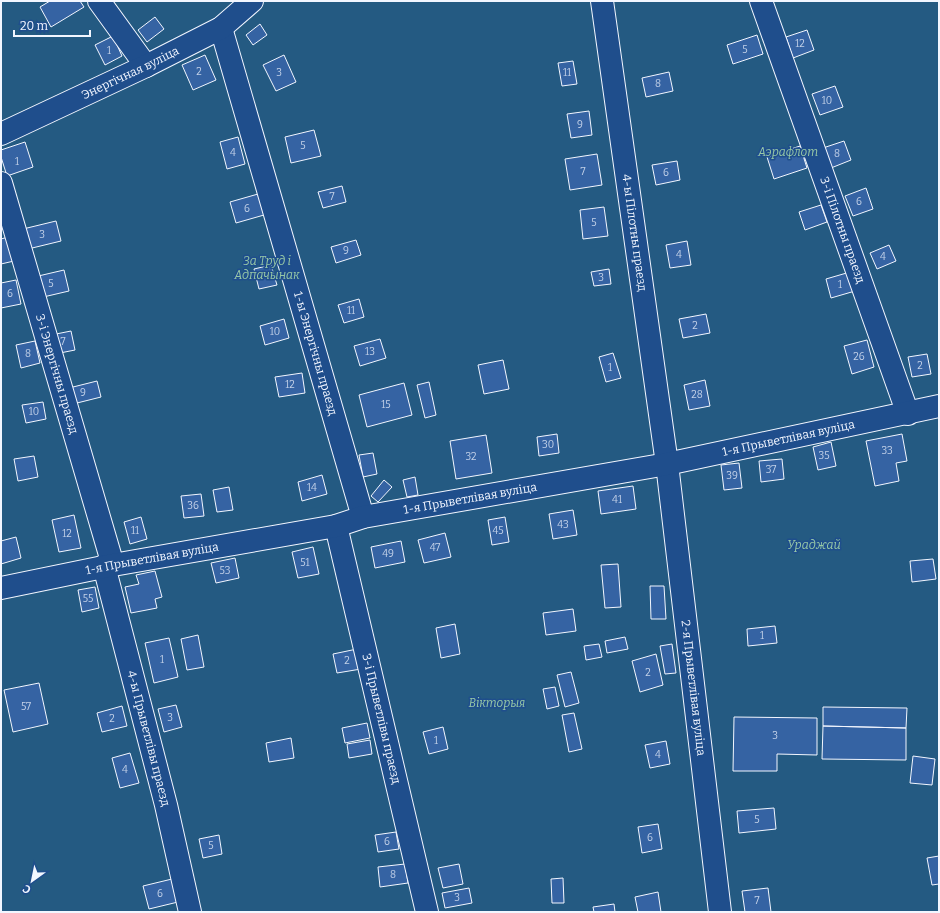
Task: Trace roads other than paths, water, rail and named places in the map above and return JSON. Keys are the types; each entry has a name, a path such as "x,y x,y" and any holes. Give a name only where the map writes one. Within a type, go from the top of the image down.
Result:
{"lane":[{"path":"99,1 146,66"},
{"name":"Энергічная вуліца","path":"1,134 146,66 221,28 252,1"},
{"name":"4-ы Пілотны праезд","path":"602,1 667,464"},
{"name":"3-і Пілотны праезд","path":"761,1 908,414"},
{"name":"1-ы Энергічны праезд","path":"221,28 364,517"},
{"name":"3-і Энергічны праезд","path":"1,183 108,565"},
{"name":"1-я Прыветлівая вуліца","path":"1,588 108,565 336,526 364,517 667,464 908,414 939,406"},
{"name":"2-я Прыветлівая вуліца","path":"667,464 720,912"},
{"name":"3-і Прыветлівы праезд","path":"336,526 427,912"},
{"name":"4-ы Прыветлівы праезд","path":"108,565 166,805 190,912"}],"park label":[{"name":"Аэрафлот","path":"788,152"},
{"name":"За Труд і Адпачынак","path":"267,268"},
{"name":"Ураджай","path":"814,545"},
{"name":"Вікторыя","path":"497,703"}]}
